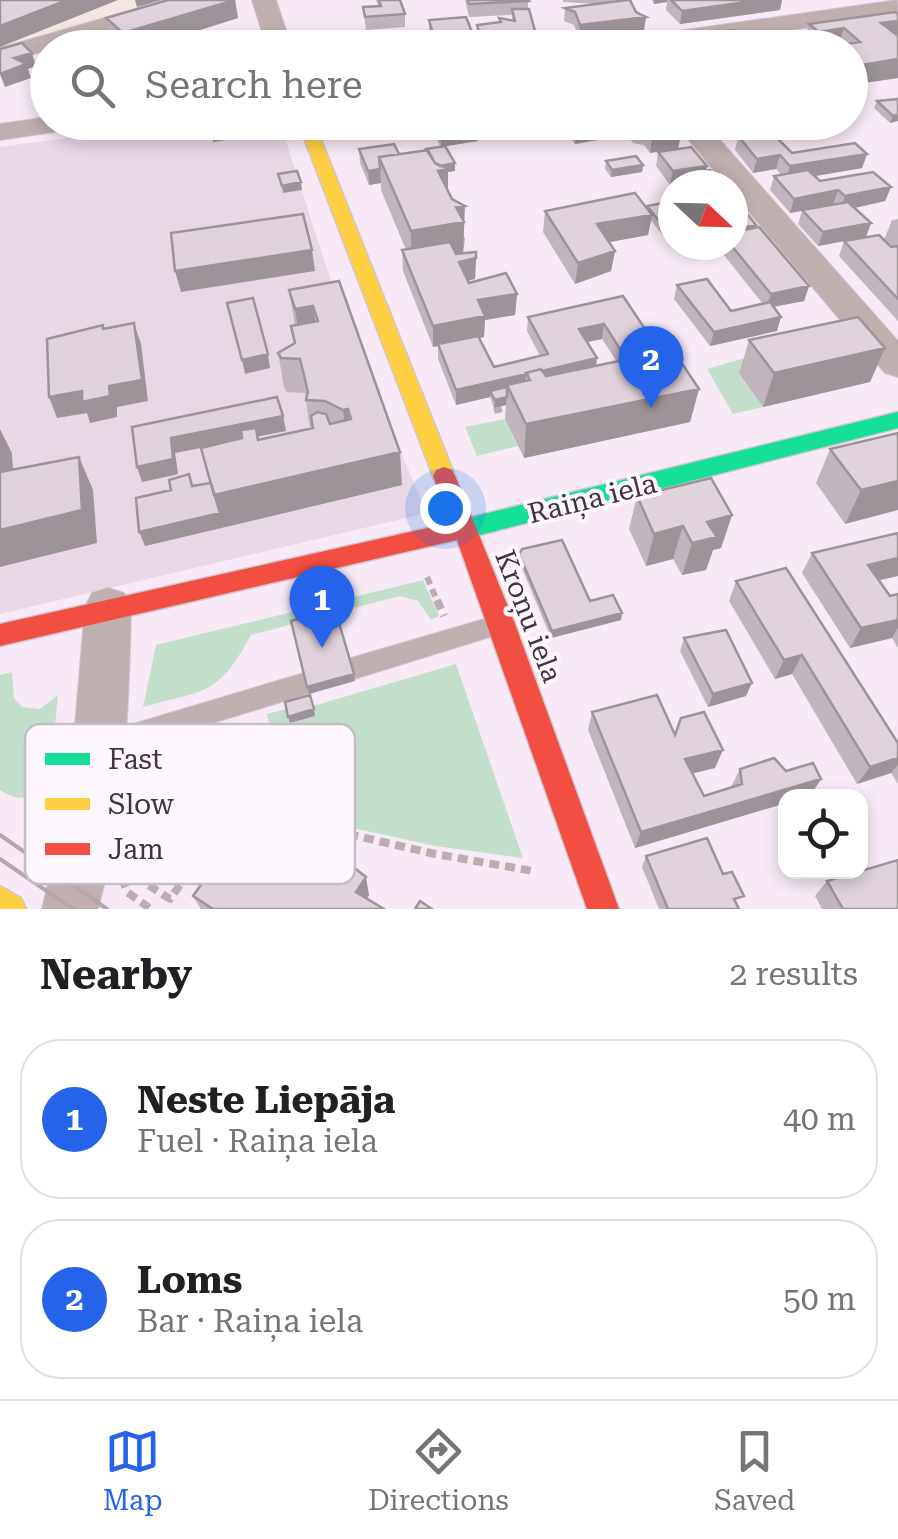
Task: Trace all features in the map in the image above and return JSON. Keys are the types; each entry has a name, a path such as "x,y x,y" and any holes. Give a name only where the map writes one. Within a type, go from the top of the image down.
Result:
{"street":[{"path":"89,30 192,0"},
{"path":"264,0 274,30"},
{"path":"741,30 898,8"},
{"path":"0,56 30,47"},
{"path":"0,132 30,128"},
{"name":"Kroņu iela","path":"313,140 502,624 603,909"},
{"path":"704,140 898,364"},
{"name":"Raiņa iela","path":"0,635 108,607 464,528 898,420"},
{"path":"105,724 108,607"},
{"path":"70,909 78,884"},
{"path":"0,902 10,909"}],"lane":[{"path":"351,669 502,624"},
{"path":"172,724 307,683"}],"path":[{"path":"494,411 527,403"},
{"path":"246,701 258,724"},
{"path":"355,836 533,870"},
{"path":"124,884 127,892 150,909"},
{"path":"147,884 170,899 181,884"}],"shaded area":[{"path":"0,0 168,0 63,30 30,30 30,39 0,48"},
{"path":"52,140 285,140 342,315 427,513 0,614 0,147"}],"green space":[{"path":"762,353 739,375 763,407 733,414 707,369"},
{"path":"505,419 518,446 477,456 465,427"},
{"path":"423,580 439,616 431,620 418,601 400,596 251,635 229,670 208,688 143,707 156,645"},
{"path":"456,664 523,858 435,846 355,828 355,724 269,724 267,714 286,709 315,716 313,706"},
{"path":"12,672 14,698 22,707 40,709 58,695 55,724 25,724 25,796 18,798 0,790 0,675"}],"building":[{"path":"0,0 67,0 0,26"},
{"path":"168,0 235,0 133,30 120,30 106,18"},
{"path":"379,0 400,0 405,14 365,17 363,7 381,6"},
{"path":"468,0 528,0 529,1 469,4"},
{"path":"630,0 636,12 646,17 580,25 575,12 565,8"},
{"path":"671,0 760,0 682,11"},
{"path":"512,9 529,9 535,30 479,30 477,25 501,22 499,18 515,21"},
{"path":"895,12 898,21 881,23 898,36 898,59 868,64 868,30 816,30 809,24"},
{"path":"466,17 471,30 432,30 429,20"},
{"path":"22,43 30,54 14,58 26,64 0,74 0,49"},
{"path":"898,99 898,115 893,116 877,101"},
{"path":"741,140 779,140 792,153 855,143 867,154 790,166 780,155 757,159"},
{"path":"394,144 399,154 379,157 380,169 368,171 359,149"},
{"path":"445,146 455,163 440,166 426,149"},
{"path":"691,147 707,166 672,170 658,152"},
{"path":"428,150 435,163 448,169 438,171 452,199 465,206 456,207 464,222 411,231 379,157"},
{"path":"636,156 643,165 612,170 606,161"},
{"path":"808,170 820,181 873,172 891,187 845,196 838,190 794,199 774,176"},
{"path":"297,171 301,182 282,186 278,174"},
{"path":"635,193 652,215 597,224 615,251 578,263 545,211"},
{"path":"848,202 871,223 823,232 802,210"},
{"path":"658,204 658,219 647,206"},
{"path":"303,214 312,250 175,271 171,233"},
{"path":"759,227 809,286 771,294 743,260 748,260 748,229"},
{"path":"879,235 891,247 898,246 898,299 844,241"},
{"path":"450,242 456,254 476,252 476,258 459,262 469,283 506,273 517,294 478,300 485,316 433,326 402,250"},
{"path":"707,279 731,311 770,302 781,317 714,332 677,285"},
{"path":"339,281 400,452 214,495 201,448 242,438 241,430 256,428 258,440 313,428 311,416 317,412 326,414 330,424 351,419 348,409 325,401 306,400 308,392 300,359 281,358 278,353 295,343 291,326 318,321 313,306 295,309 289,290"},
{"path":"623,296 655,344 622,352 604,324 579,329 597,358 456,390 438,344 478,336 494,367 548,354 528,317"},
{"path":"253,298 268,354 242,360 227,303"},
{"path":"858,317 885,348 774,373 749,340"},
{"path":"134,323 142,380 109,386 110,396 82,402 82,391 49,397 47,339 103,325 103,329"},
{"path":"673,350 699,389 526,424 507,385 530,380 526,373 541,369 546,376"},
{"path":"507,387 507,397 495,400 490,391"},
{"path":"277,397 283,416 171,438 173,459 137,467 132,427"},
{"path":"898,433 898,481 861,490 830,449"},
{"path":"79,457 82,510 0,530 0,472"},
{"path":"189,474 192,486 211,483 220,513 139,532 136,498 171,490 169,480"},
{"path":"711,478 732,515 707,522 717,537 692,543 683,526 654,534 637,496"},
{"path":"898,533 898,558 868,565 890,596 898,594 898,620 861,628 812,553"},
{"path":"562,540 590,601 613,595 622,613 552,631 519,554 522,549"},
{"path":"786,568 898,743 898,758 870,767 802,655 784,660 736,581"},
{"path":"335,609 354,674 307,687 291,621"},
{"path":"726,630 752,683 713,694 684,638"},
{"path":"310,695 314,709 288,717 285,702"},
{"path":"657,695 675,735 681,718 704,712 723,750 685,759 704,796 742,784 740,769 774,758 786,771 813,763 821,779 641,832 592,712"},
{"path":"707,838 723,874 732,872 744,896 734,899 739,909 668,909 646,856"},
{"path":"898,860 898,909 843,909 827,881 868,879 868,869"},
{"path":"355,868 366,877 356,892 384,909 213,909 193,896 201,884 355,884"},
{"path":"420,901 432,909 415,909"}],"tram line":[{"path":"0,835 25,852"},
{"path":"0,859 25,876"},
{"path":"36,884 73,909"},
{"path":"71,884 107,909"}],"traffic: fast":[{"path":"464,529 898,420"}],"traffic: slow":[{"path":"313,140 444,476"},
{"path":"0,902 10,909"}],"traffic: jam":[{"path":"444,476 502,624 603,909"},
{"path":"0,635 464,529"}],"place":[{"name":"Loms","path":"651,408"},
{"name":"Neste Liepāja","path":"322,648"}]}
